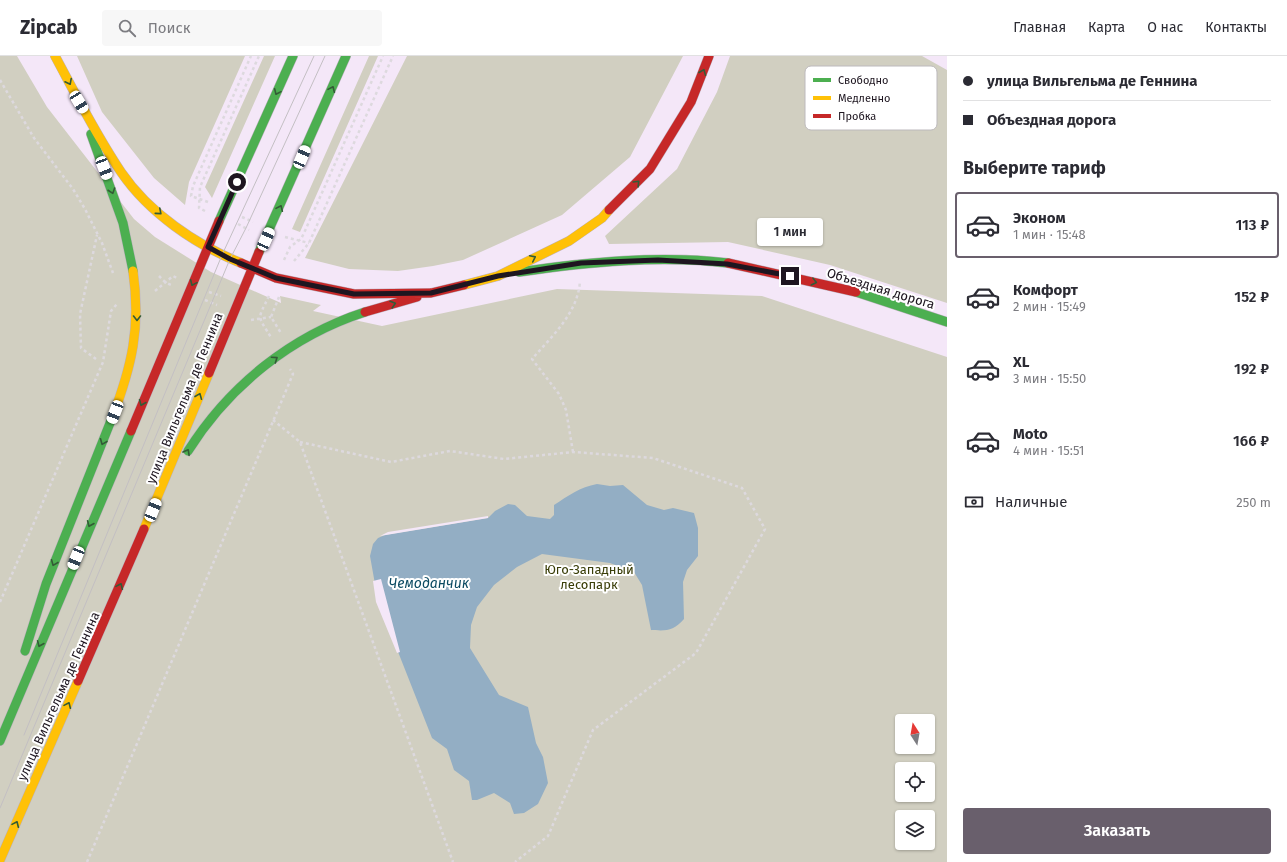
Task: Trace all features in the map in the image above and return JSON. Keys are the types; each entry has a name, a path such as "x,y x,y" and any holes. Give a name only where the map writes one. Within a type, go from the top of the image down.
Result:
{"main road":[{"path":"0,741 188,292 293,56"},
{"name":"улица Вильгельма де Геннина","path":"0,860 153,510 233,313 346,56"},
{"path":"153,510 200,429 245,381 282,354 341,321 431,293 498,276 569,241 602,218 650,169 691,102 709,56"},
{"path":"57,58 79,102 122,173 147,202 181,231 208,247 252,269 276,278 354,294 431,293"},
{"path":"23,658 46,584 125,385 135,344 136,293 124,223 79,102"},
{"name":"Объездная дорога","path":"498,276 581,263 658,260 727,264 790,276 864,294 947,322"},
{"path":"0,732 18,672"}],"path":[{"path":"250,56 193,186 191,196 199,199 266,239 290,247"},
{"path":"259,56 200,187 199,208 271,229 286,237 301,239 309,243 393,56"},
{"path":"87,862 293,374 260,320 259,314 290,247 301,239 383,56"},
{"path":"0,80 34,138 73,189 97,234 115,278"},
{"path":"96,359 81,348 80,314 97,234"},
{"path":"573,452 566,410 559,394 532,359 571,314 580,289 581,263"},
{"path":"159,276 165,282 249,320 260,320 270,317"},
{"path":"0,602 103,362 111,311 119,302"},
{"path":"273,420 300,442 391,462 450,451 504,459 573,452 653,458 742,488 765,530 696,653 593,730 548,836 515,862"},
{"path":"300,442 453,862"}],"green space":[{"name":"Юго-Западный лесопарк","path":"0,56 17,56 47,107 134,219 155,237 211,272 281,303 280,296 321,305 313,311 382,326 557,289 762,296 947,357 947,862 0,862"},
{"path":"77,56 245,56 189,182 185,205 154,178 102,112"},
{"path":"264,56 275,56 212,198 205,187"},
{"path":"369,56 378,56 300,232 292,229"},
{"path":"407,56 683,56 630,157 562,215 463,260 433,266 398,271 349,269 305,258"},
{"path":"730,56 922,56 947,70 947,303 830,265 728,242 609,244 605,236 677,169 717,92"}],"water":[{"name":"Чемоданчик","path":"597,484 610,486 623,485 647,505 664,510 673,508 694,513 698,528 698,556 687,570 683,582 684,619 673,628 651,630 642,585 634,572 610,563 542,554 517,567 494,585 477,607 471,625 470,648 499,695 528,707 536,743 543,757 548,783 538,804 524,813 514,814 510,803 494,793 477,800 472,800 469,781 454,770 447,749 432,738 378,601 370,556 373,544 378,538 385,535 488,518 495,511 508,504 515,505 527,516 550,519 554,515 554,505 569,495 591,485"}],"pier":[{"path":"488,516 488,518 380,536 388,532"},
{"path":"381,579 400,652 397,653 376,602 373,581"}],"tram line":[{"path":"24,735 222,255 314,56"},
{"path":"0,808 230,259 246,228 325,56"}],"traffic: fast":[{"path":"219,221 293,56"},
{"path":"259,252 346,56"},
{"path":"91,134 123,223 133,271"},
{"path":"519,272 571,265 624,261 676,260 728,263"},
{"path":"856,292 947,322"},
{"path":"188,451 204,427 223,405 264,366 287,349 312,335 338,322 365,312"},
{"path":"25,651 46,584 112,418"},
{"path":"0,741 131,431"}],"traffic: slow":[{"path":"55,56 103,144 132,187 159,214 175,226 207,247 241,263"},
{"path":"464,285 498,276 569,241 602,218 609,210"},
{"path":"112,418 125,381 133,346 136,310 133,271"},
{"path":"144,529 209,373"},
{"path":"0,860 78,681"}],"traffic: jam":[{"path":"609,210 650,169 691,102 709,56"},
{"path":"131,431 219,221"},
{"path":"209,373 259,252"},
{"path":"241,263 276,278 354,294 431,293 464,285"},
{"path":"728,263 856,292"},
{"path":"365,312 417,297"},
{"path":"78,681 144,529"}],"route":[{"path":"237,182 208,247 230,259 276,278 354,294 431,293 498,276 581,263 658,260 727,264 790,276"}]}
